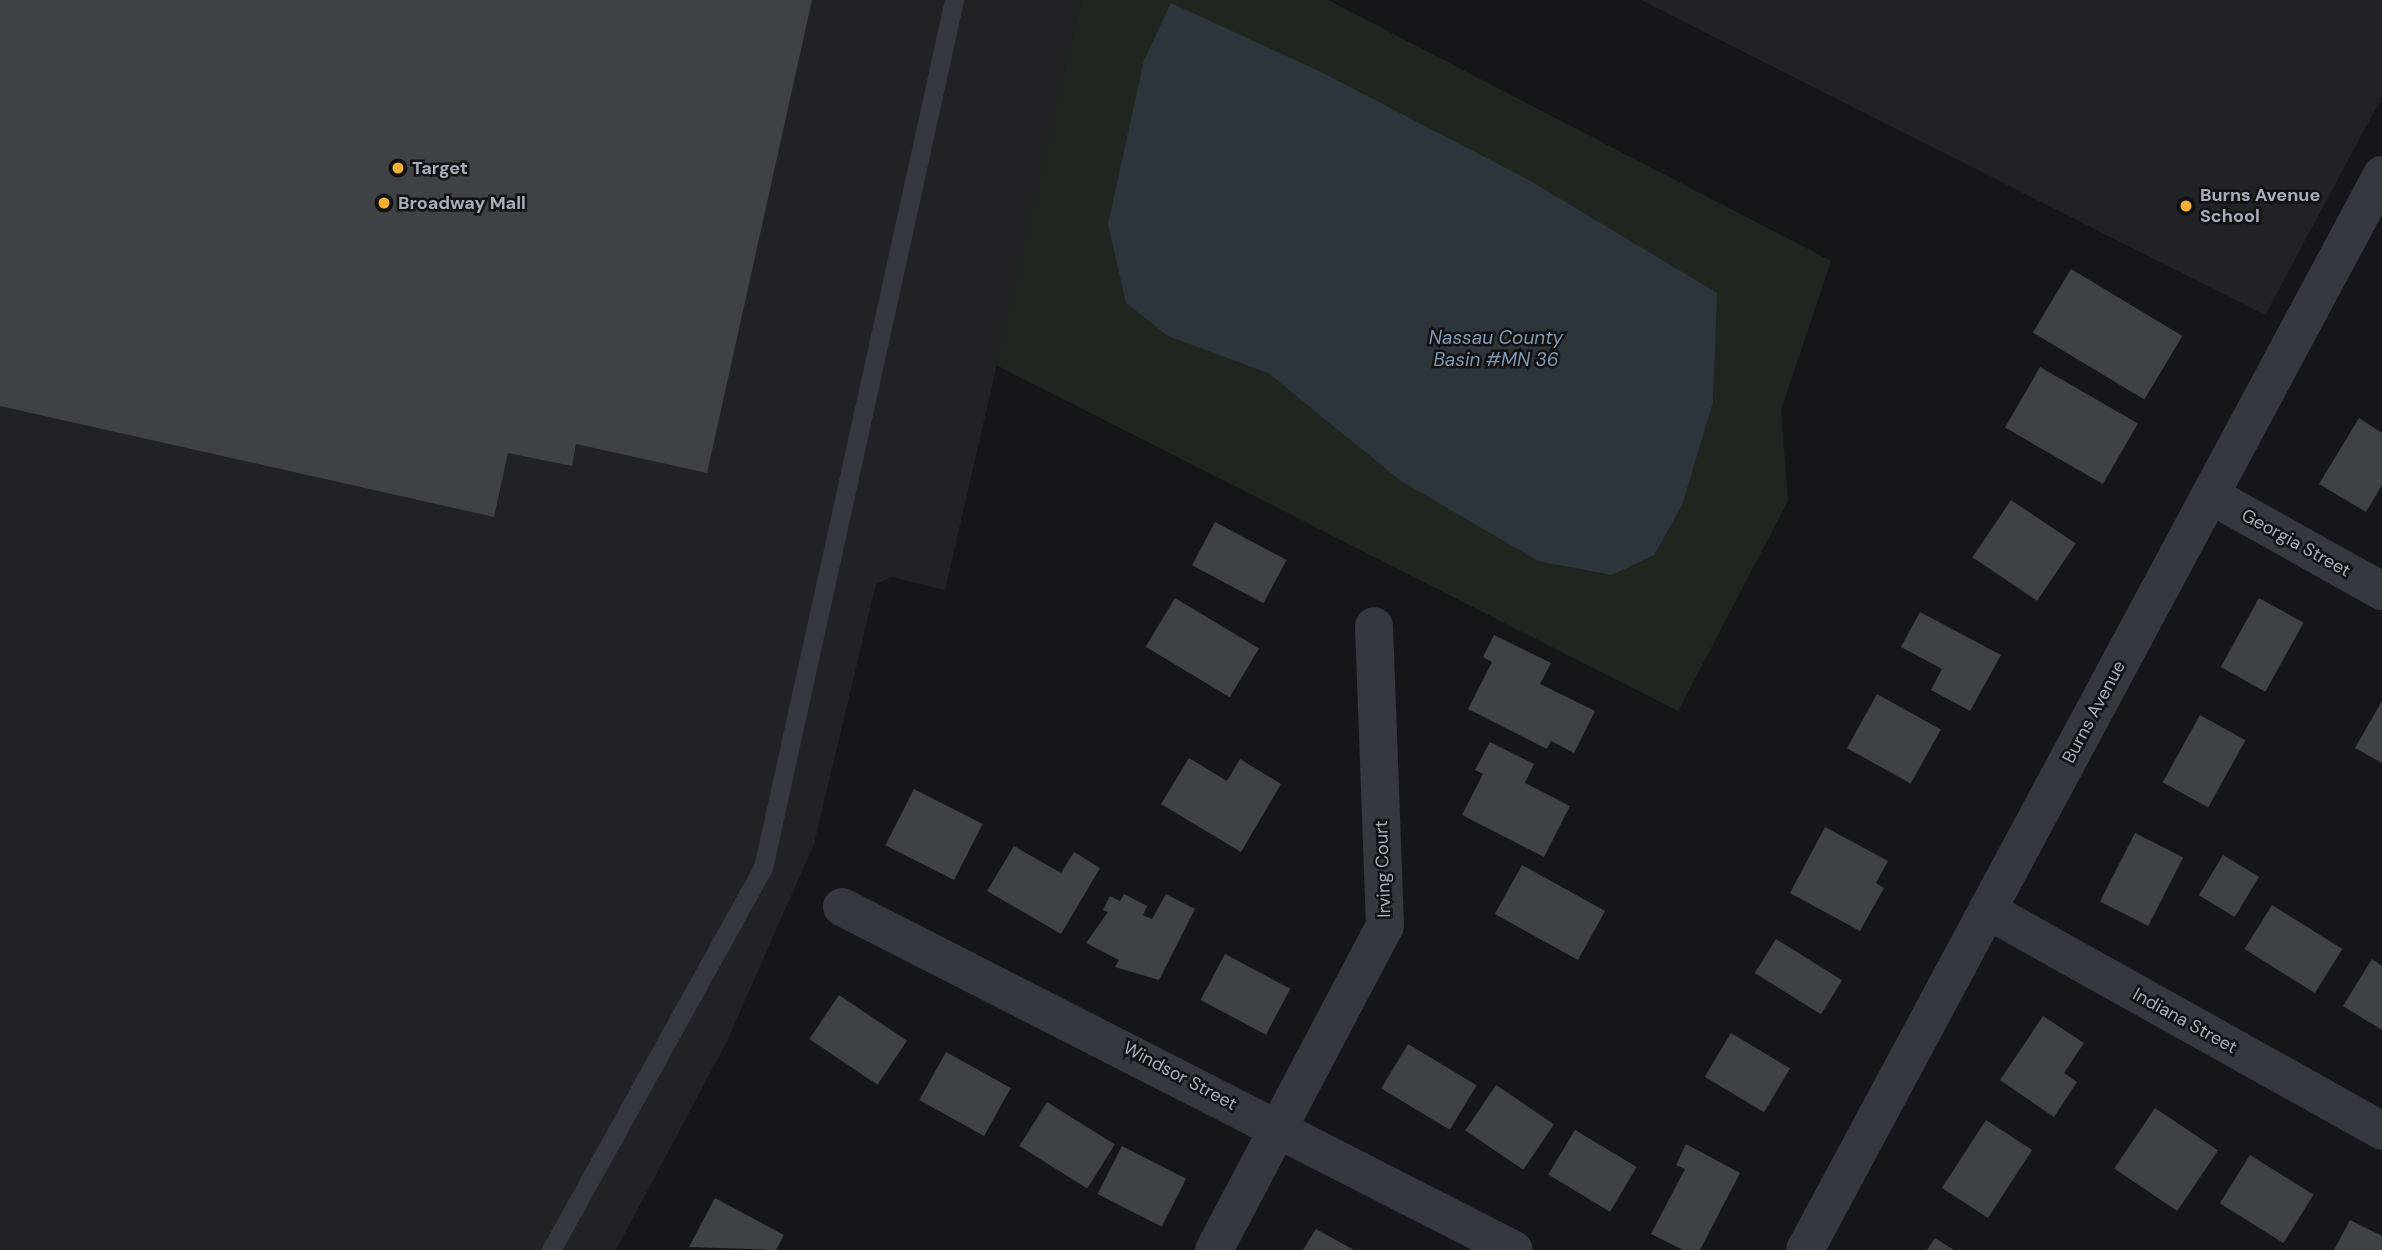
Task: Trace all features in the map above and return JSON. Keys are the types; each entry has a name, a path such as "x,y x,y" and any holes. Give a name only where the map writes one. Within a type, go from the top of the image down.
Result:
{"street":[{"name":"Burns Avenue","path":"1805,1250 2382,175"},
{"name":"Georgia Street","path":"2210,495 2382,591"},
{"name":"Irving Court","path":"1214,1250 1385,926 1374,626"},
{"name":"Windsor Street","path":"842,907 1514,1250"},
{"name":"Indiana Street","path":"1987,910 2382,1132"}],"lane":[{"path":"551,1250 763,868 954,0"}],"shaded area":[{"name":"Broadway Mall","path":"0,0 1081,0 945,590 892,577 876,584 814,844 727,1041 616,1250 0,1250"},
{"path":"1081,0 1328,0 1831,261 1781,410 1788,501 1678,711 996,365"},
{"name":"Burns Avenue School","path":"1641,0 2382,0 2382,97 2265,315"}],"water":[{"name":"Nassau County Basin #MN 36","path":"1171,3 1323,73 1527,179 1717,293 1713,402 1682,505 1654,555 1612,575 1538,561 1401,481 1268,373 1168,336 1126,303 1108,224 1144,60"}],"building":[{"name":"Broadway Mall","path":"0,0 812,0 707,473 576,444 572,466 508,453 494,517 0,406"},
{"path":"2071,269 2182,336 2144,399 2033,332"},
{"path":"2040,367 2138,423 2103,484 2005,428"},
{"path":"2359,418 2382,433 2382,485 2366,512 2319,484"},
{"path":"2011,500 2076,544 2037,601 1972,557"},
{"path":"1215,522 1287,560 1264,603 1192,565"},
{"path":"1175,598 1259,648 1230,697 1146,647"},
{"path":"2259,598 2304,623 2265,692 2221,667"},
{"path":"1920,612 2001,655 1970,711 1931,690 1942,669 1901,647"},
{"path":"1494,635 1551,663 1540,684 1595,711 1574,753 1551,741 1547,749 1468,709 1492,662 1483,657"},
{"path":"1877,694 1941,729 1911,784 1847,748"},
{"path":"2382,701 2382,763 2355,748"},
{"path":"2200,715 2245,740 2208,808 2163,782"},
{"path":"1490,742 1534,764 1525,783 1570,806 1544,857 1462,815 1483,774 1475,770"},
{"path":"1189,758 1227,781 1240,759 1281,784 1241,852 1161,804"},
{"path":"914,789 983,824 954,880 885,845"},
{"path":"1825,827 1888,861 1876,883 1884,888 1860,931 1790,893"},
{"path":"2135,833 2183,858 2148,926 2100,902"},
{"path":"1014,846 1061,873 1074,852 1100,868 1061,934 987,891"},
{"path":"2223,855 2259,877 2235,917 2199,895"},
{"path":"1522,865 1605,911 1578,960 1495,914"},
{"path":"1124,894 1147,906 1143,915 1152,919 1166,894 1195,909 1159,980 1115,967 1119,960 1086,943 1108,912 1103,910 1110,896 1120,901"},
{"path":"2272,905 2342,949 2315,993 2244,949"},
{"path":"1776,939 1842,980 1821,1014 1755,973"},
{"path":"1225,954 1290,989 1266,1035 1201,1000"},
{"path":"2372,959 2382,966 2382,1030 2343,1006"},
{"path":"839,995 907,1041 877,1085 809,1039"},
{"path":"2043,1016 2084,1043 2064,1073 2077,1082 2054,1117 2000,1080"},
{"path":"1731,1033 1790,1069 1764,1112 1705,1077"},
{"path":"1408,1044 1477,1085 1450,1130 1381,1089"},
{"path":"946,1052 1011,1088 984,1136 919,1100"},
{"path":"1496,1085 1554,1124 1523,1170 1465,1131"},
{"path":"1047,1102 1115,1144 1087,1188 1019,1146"},
{"path":"2155,1108 2218,1150 2177,1211 2114,1169"},
{"path":"1986,1120 2032,1150 1988,1218 1942,1188"},
{"path":"1575,1130 1637,1167 1610,1212 1548,1175"},
{"path":"1686,1144 1740,1173 1700,1250 1683,1250 1651,1234 1685,1169 1676,1165"},
{"path":"1122,1146 1186,1179 1162,1227 1097,1194"},
{"path":"2250,1155 2314,1195 2283,1243 2220,1203"},
{"path":"715,1198 784,1235 776,1250 689,1247"},
{"path":"2350,1220 2382,1236 2382,1250 2334,1250"},
{"path":"1316,1229 1354,1250 1303,1250"},
{"path":"1935,1238 1954,1250 1927,1250"}],"place":[{"name":"Target","path":"398,168"},
{"name":"Broadway Mall","path":"384,203"},
{"name":"Burns Avenue School","path":"2186,206"}]}
